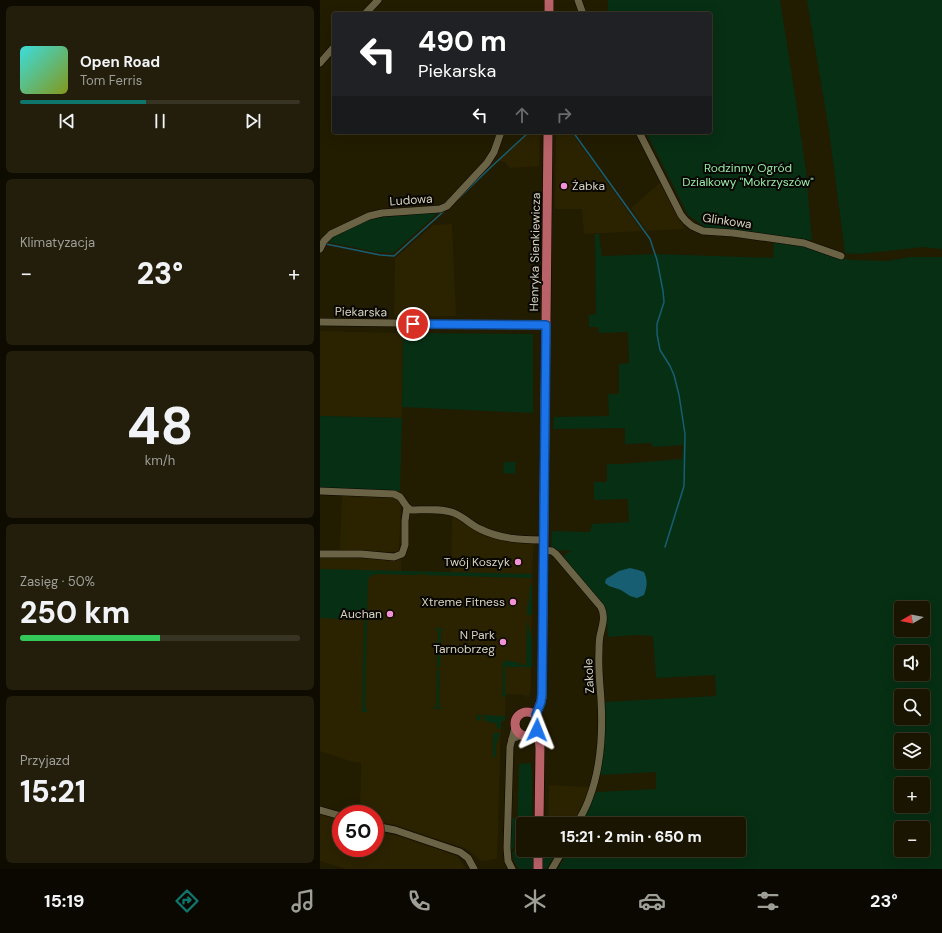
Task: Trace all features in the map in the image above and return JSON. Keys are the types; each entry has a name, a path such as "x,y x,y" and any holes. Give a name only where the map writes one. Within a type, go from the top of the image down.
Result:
{"main road":[{"path":"549,0 549,12"},
{"name":"Henryka Sienkiewicza","path":"536,718 541,702 542,688 548,134"},
{"name":"Henryka Sienkiewicza","path":"525,712 531,708 542,688"},
{"path":"539,743 518,732 515,727 515,722 521,714 525,712 533,714 538,722 539,743 539,817"},
{"path":"526,735 534,733 538,727"},
{"path":"538,857 538,869"}],"street":[{"path":"367,12 378,0"},
{"path":"578,0 582,12"},
{"path":"320,62 332,49"},
{"name":"Ludowa","path":"320,249 324,240 331,234 369,216 382,213 440,209 447,206 487,163 494,152 500,134"},
{"name":"Glinkowa","path":"640,134 681,215 692,226 703,231 733,233 804,243 841,256"},
{"name":"Piekarska","path":"320,322 546,325"},
{"path":"320,491 394,494 400,497 407,507 412,510 443,510 454,513 491,534 543,545"},
{"path":"320,554 360,554 394,557 402,554 405,546 405,520 407,507"},
{"name":"Zakole","path":"543,545 556,554 603,611 598,663 601,718 599,760 589,801 581,817"},
{"path":"511,869 508,861 507,848 510,747 515,727"},
{"path":"512,739 526,735"},
{"path":"320,810 332,813"},
{"path":"384,828 395,830 460,852 468,858 474,869"},
{"path":"552,869 559,857"}],"shaded area":[{"path":"527,134 540,134 539,166 510,168 505,162 497,161"},
{"path":"556,134 572,134 642,231 584,234 582,209 555,209"},
{"path":"660,183 685,229 647,231 631,208"},
{"path":"452,224 456,316 394,317 395,258 433,225"},
{"path":"320,331 403,333 402,418 320,416"},
{"path":"342,495 397,497 401,501 399,552 340,551"},
{"path":"452,515 483,534 511,542 534,542 532,574 531,686 529,697 525,695 505,694 505,721 501,722 497,859 481,861 467,849 395,825 384,823 384,805 360,805 361,763 353,762 320,751 320,557 401,559 401,571 451,572"},
{"path":"549,785 590,787 586,799 577,817 548,817"},
{"path":"320,814 332,817 332,857 384,857 384,833 399,836 457,856 466,869 346,869 320,861"},
{"path":"672,816 672,817 584,817"}],"green space":[{"name":"Rodzinny Ogród Dzialkowy \"Mokrzyszów\"","path":"608,0 780,0 806,171 812,240 706,228 688,215 647,134 712,134 712,12 608,12"},
{"path":"807,0 942,0 942,249 923,247 869,253 845,253 829,130"},
{"path":"439,212 393,253 376,252 328,242 333,235 372,219"},
{"path":"595,234 599,234 602,256 656,254 773,258 774,242 803,246 830,256 852,260 887,261 910,257 942,257 942,869 558,869 564,857 746,857 746,817 584,817 596,792 656,789 656,772 600,775 603,748 604,702 716,696 715,675 656,678 653,636 636,635 608,637 606,611 564,559 565,554 572,551 551,550 552,531 590,532 592,524 629,522 628,499 594,500 594,482 607,482 607,464 682,459 683,445 654,447 650,443 625,444 625,428 553,429 554,417 609,416 608,394 619,394 619,364 629,363 628,332 599,333 598,327 589,327 589,315 596,314"},
{"path":"403,333 533,334 533,413 402,407"},
{"path":"320,416 402,418 400,491 320,488"},
{"path":"504,462 516,462 515,474 503,473"},
{"path":"320,569 532,574 532,578 425,574 377,574 370,576 368,580 365,705 368,712 362,712 364,620 320,618"},
{"path":"530,585 532,585 532,615 527,615 527,607"},
{"path":"527,620 532,639 532,667 505,667 505,694 507,694 502,697 503,661 519,661 519,665 526,665"},
{"path":"434,628 445,629 441,630 440,668 437,668 438,630"},
{"path":"437,670 440,670 439,707 443,708 442,709 432,707 436,707"},
{"path":"478,715 483,715 481,716 480,721 477,720 476,717"},
{"path":"484,715 505,716 505,721 501,721 501,729 498,729 496,723 484,721"},
{"path":"493,733 500,733 496,745 496,757 493,757"},
{"path":"531,763 532,817 518,817 519,764"},
{"path":"511,818 515,818 514,847 511,851"},
{"path":"516,848 516,857 554,857 546,869 519,869 514,861 512,853"}],"water":[{"path":"630,568 644,572 647,581 644,595 637,598 605,583 606,579 619,571"}],"waterway":[{"path":"459,198 527,134"},
{"path":"574,134 650,239 657,260 664,302 657,324 657,334 660,350 674,375 679,395 685,434 684,486 665,547"},
{"path":"326,244 380,255 394,256 444,211"}],"place":[{"name":"Żabka","path":"564,186"},
{"name":"Twój Koszyk","path":"518,562"},
{"name":"Xtreme Fitness","path":"513,602"},
{"name":"Auchan","path":"390,614"},
{"name":"N Park Tarnobrzeg","path":"503,642"}],"route":[{"path":"413,324 546,325 542,694 541,702 536,715 538,722 537,730"}]}
